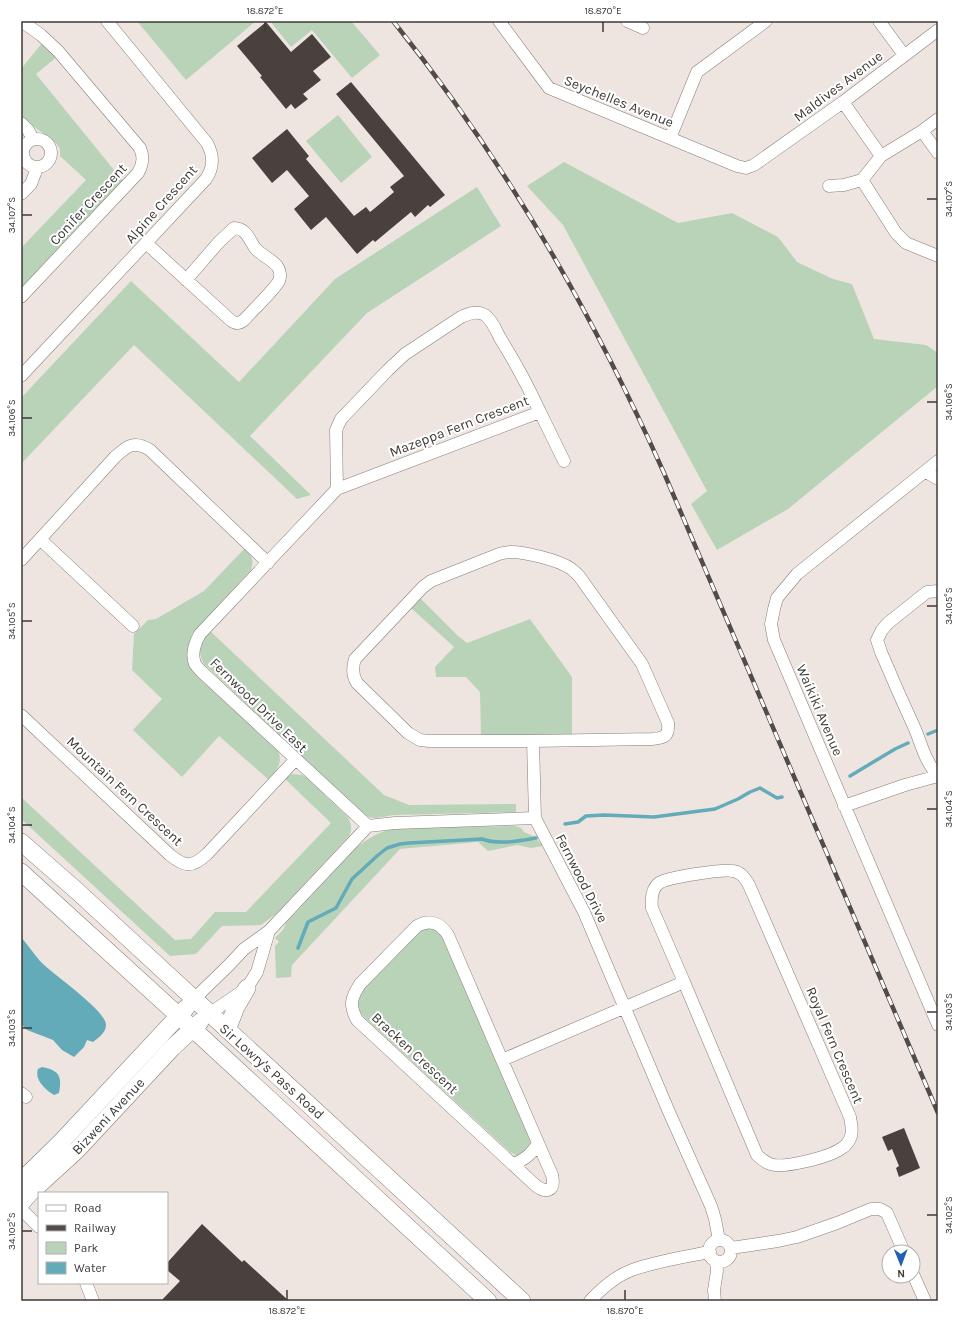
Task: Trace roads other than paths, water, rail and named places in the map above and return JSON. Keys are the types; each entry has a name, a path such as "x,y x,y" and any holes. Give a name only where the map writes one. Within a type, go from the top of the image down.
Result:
{"main road":[{"name":"Sir Lowry's Pass Road","path":"21,842 522,1301"},
{"name":"Sir Lowry's Pass Road","path":"21,872 488,1301"},
{"path":"227,1030 236,1007 247,988"},
{"name":"Bizweni Avenue","path":"21,1181 61,1142 194,999"},
{"name":"Bizweni Avenue","path":"21,1202 77,1150 172,1048 209,1014"},
{"path":"45,1192 48,1185 77,1150"}],"street":[{"name":"Alpine Crescent","path":"21,376 206,179 212,169 212,156 207,143 107,21"},
{"name":"Seychelles Avenue","path":"499,21 549,88 737,166 746,168 754,165"},
{"path":"627,21 643,28"},
{"path":"670,138 697,72 766,21"},
{"path":"879,21 904,55"},
{"name":"Conifer Crescent","path":"21,22 41,35 58,51 140,148 143,157 141,168 138,173 21,297"},
{"name":"Maldives Avenue","path":"754,165 843,102 938,30"},
{"path":"843,102 881,156"},
{"path":"829,186 844,185 862,180 881,156 922,131 938,119"},
{"path":"21,123 28,130 33,139"},
{"path":"922,131 938,153"},
{"path":"33,139 43,140 52,151 46,164 37,168 29,165 22,155 24,146 33,139"},
{"path":"21,194 31,184 37,168"},
{"path":"862,180 896,233 906,243 938,256"},
{"path":"146,243 229,320 239,324 278,283 280,274 276,265 258,251 245,231 240,228 234,228 186,280"},
{"name":"Mazeppa Fern Crescent","path":"478,312 484,314 490,320 526,383 540,412 337,488 336,430 341,419 405,354 451,322 471,313 478,312"},
{"path":"540,412 564,461"},
{"path":"21,560 41,540 114,458 129,446 135,444 150,450 268,562"},
{"name":"Waikiki Avenue","path":"938,461 797,574 777,598 772,624 774,640 938,1025"},
{"path":"926,472 938,479"},
{"name":"Fernwood Drive East","path":"337,488 200,634 194,648 194,656 195,663 202,672 295,760 368,826"},
{"path":"41,540 133,626"},
{"path":"509,552 519,552 565,565 579,576 642,664 668,723 668,729 665,736 652,739 533,741 429,741 416,738 408,734 357,683 353,677 353,665 355,659 423,587 431,581 498,554 509,552"},
{"path":"844,806 905,785 938,776 924,756 916,732 877,640 882,630 888,623 927,592 938,591"},
{"name":"Mountain Fern Crescent","path":"21,715 180,863 194,864 200,861 295,760"},
{"path":"194,999 244,948 269,931 368,826 395,822 535,818 533,741"},
{"name":"Fernwood Drive","path":"535,818 584,912 669,1112 711,1206 719,1240"},
{"name":"Royal Fern Crescent","path":"722,871 734,871 741,874 745,877 749,885 850,1117 852,1128 851,1135 844,1147 806,1162 780,1166 769,1164 757,1155 684,982 652,908 651,900 653,891 660,882 670,879 722,871"},
{"name":"Bracken Crescent","path":"423,922 432,922 443,928 448,935 502,1060 552,1175 553,1181 550,1188 545,1190 540,1190 357,1020 353,1012 352,1005 354,993 360,984 417,926 423,922"},
{"path":"209,1014 247,988 257,972 269,931"},
{"path":"502,1060 684,982"},
{"path":"512,1164 524,1160 531,1154 538,1144"},
{"path":"21,1209 38,1226"},
{"path":"731,1248 797,1237 871,1209 880,1209 887,1213 901,1244"},
{"path":"593,1299 608,1284 631,1270 662,1262 713,1257 722,1262 728,1259 731,1254 731,1248 726,1242 719,1240 712,1244 713,1257 717,1271 714,1290 715,1301"},
{"path":"86,1284 93,1301"},
{"path":"917,1284 925,1301"}],"water":[{"path":"21,937 46,967 78,992 104,1018 106,1028 103,1033 93,1042 87,1040 84,1047 74,1057 62,1050 53,1040 27,1030 21,1024"},
{"path":"42,1067 53,1070 58,1075 60,1079 59,1093 54,1095 39,1081 37,1073 38,1069"}],"waterway":[{"path":"928,734 938,730"},
{"path":"850,776 895,749 908,743"},
{"path":"565,824 578,822 586,816 604,815 654,817 715,809 760,788 777,798 782,797"},
{"path":"298,948 308,922 336,908 352,879 387,848 409,843 482,839 495,842 509,842 536,838"}],"railway":[{"path":"393,21 434,73 509,182 543,238 607,354 664,473 938,1113"}]}
